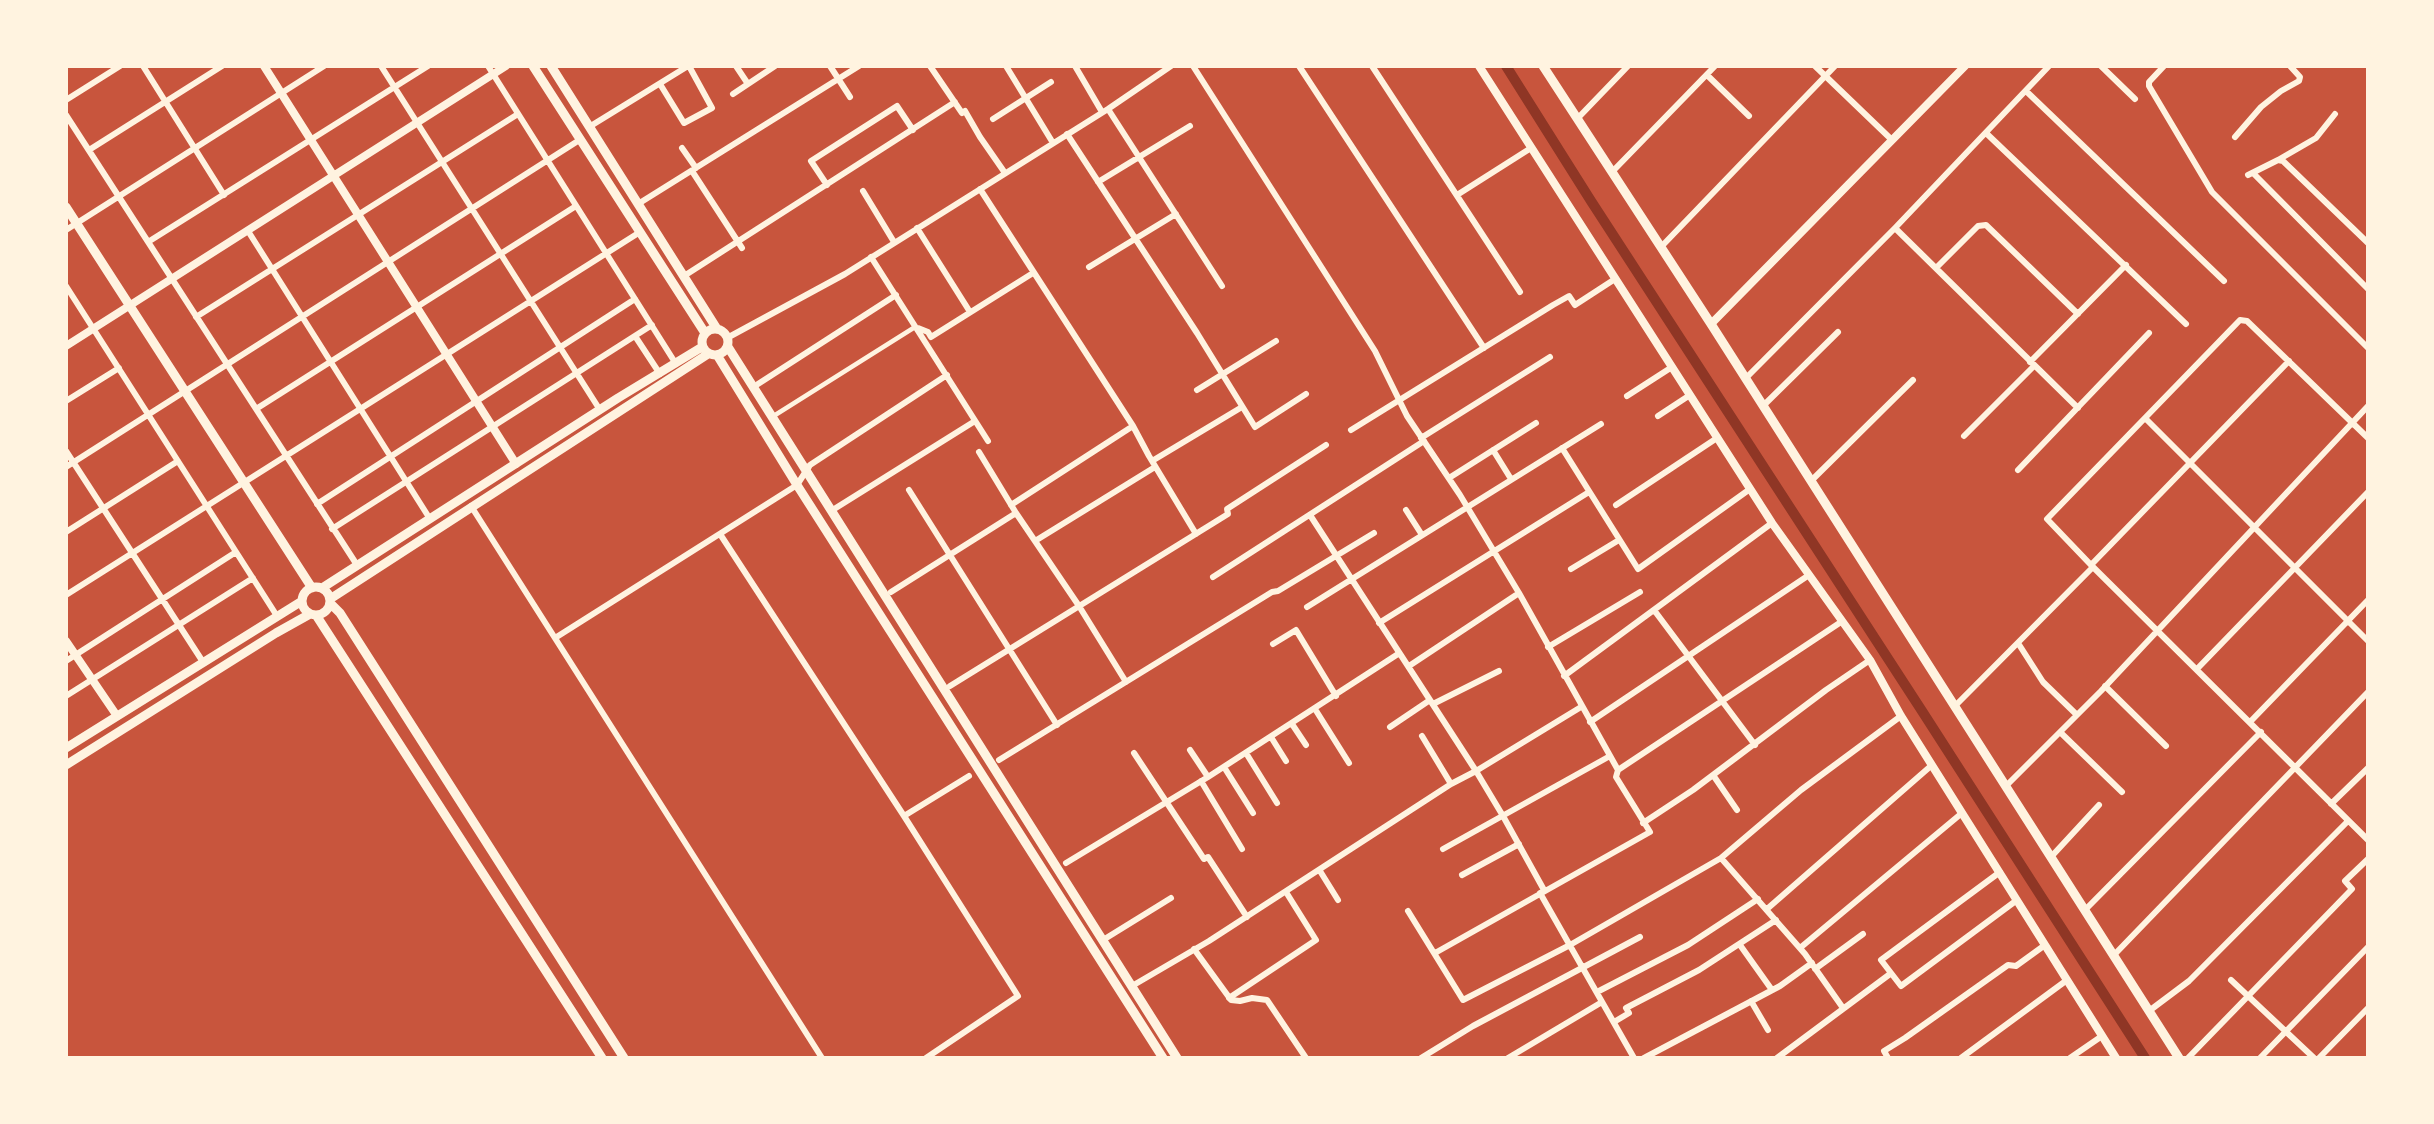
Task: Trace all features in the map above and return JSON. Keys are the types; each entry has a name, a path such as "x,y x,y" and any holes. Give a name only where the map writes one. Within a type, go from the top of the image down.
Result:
{"main road":[{"path":"533,66 705,333"},
{"path":"551,66 728,342 805,470 1177,1058"},
{"path":"1548,69 1577,119 1746,378 2179,1058"},
{"path":"66,206 244,483 317,588 327,592 330,601 624,1058"},
{"path":"718,329 705,333 701,340 797,485 1163,1058"},
{"path":"66,765 276,633 313,614 324,613 330,601 471,506 728,342"},
{"path":"602,1058 313,614 303,607 302,601 305,593 357,565 600,410 676,364 709,352"},
{"path":"66,748 302,601"}],"street":[{"path":"66,100 120,66"},
{"path":"143,66 224,195"},
{"path":"89,150 222,66"},
{"path":"264,66 516,464"},
{"path":"66,230 324,66"},
{"path":"381,66 600,410"},
{"path":"148,242 428,66"},
{"path":"488,66 676,364"},
{"path":"66,346 506,66"},
{"path":"589,127 689,66 712,108 684,123 660,84"},
{"path":"736,66 748,84"},
{"path":"733,94 775,66"},
{"path":"830,66 850,97"},
{"path":"638,204 859,66"},
{"path":"930,66 962,113 965,111 1005,173"},
{"path":"1006,66 1053,143"},
{"path":"1075,66 1140,158 1222,286"},
{"path":"1154,66 1159,74"},
{"path":"728,342 845,274 1105,111 1171,66"},
{"path":"1193,66 1376,351 1400,401 1520,593 1618,770"},
{"path":"1299,66 1484,348"},
{"path":"1372,66 1520,292"},
{"path":"1479,66 1772,523 1870,660 1901,716 2116,1058"},
{"path":"1577,119 1628,66"},
{"path":"1613,171 1715,66"},
{"path":"1815,66 1892,140"},
{"path":"1661,247 1835,66"},
{"path":"1711,324 1965,66"},
{"path":"1746,378 1895,228 2049,66"},
{"path":"2101,66 2135,99"},
{"path":"2164,66 2149,82 2149,86 2212,192 2368,348"},
{"path":"2235,137 2261,107 2299,81 2300,77 2290,66"},
{"path":"1707,75 1749,116"},
{"path":"993,119 1051,82"},
{"path":"2026,91 2224,281"},
{"path":"684,276 741,245 827,185 956,102"},
{"path":"827,185 811,161 897,106 913,130"},
{"path":"197,317 518,114"},
{"path":"2335,114 2316,138 2251,174 2368,289"},
{"path":"66,115 357,565"},
{"path":"1098,182 1190,126"},
{"path":"1986,133 2186,324"},
{"path":"1067,134 1255,427 1306,394"},
{"path":"66,467 581,139"},
{"path":"682,148 741,245"},
{"path":"1457,195 1531,148"},
{"path":"2278,160 2283,161 2368,243"},
{"path":"980,188 1133,426 1196,534"},
{"path":"863,191 894,242"},
{"path":"256,410 576,206"},
{"path":"1089,267 1176,214"},
{"path":"1936,268 1978,226 1986,225 2078,314"},
{"path":"917,228 970,312"},
{"path":"1895,228 2078,408"},
{"path":"248,231 430,519"},
{"path":"66,595 640,232"},
{"path":"870,257 988,441"},
{"path":"1964,436 2126,265"},
{"path":"916,327 928,332 931,337 1033,273"},
{"path":"1352,430 1569,296 1575,305 1615,279"},
{"path":"66,286 69,296 94,329 277,616"},
{"path":"758,384 896,295"},
{"path":"317,504 635,299"},
{"path":"2368,438 2247,321 2241,320 2047,519 2368,839"},
{"path":"332,529 652,325"},
{"path":"772,417 916,327"},
{"path":"1763,406 1838,332"},
{"path":"2018,470 2149,333"},
{"path":"635,336 660,374"},
{"path":"1197,390 1276,341"},
{"path":"1213,577 1550,357"},
{"path":"1955,706 2289,361"},
{"path":"1627,396 1672,367"},
{"path":"66,401 119,368"},
{"path":"555,638 797,485 805,470 947,375"},
{"path":"1811,481 1913,380"},
{"path":"1658,416 1690,395"},
{"path":"2006,786 2105,686 2368,406"},
{"path":"1035,541 1242,407"},
{"path":"2146,419 2368,641"},
{"path":"831,511 975,421"},
{"path":"1449,478 1536,423"},
{"path":"1307,607 1601,424"},
{"path":"1011,505 1133,426"},
{"path":"1616,505 1717,438"},
{"path":"950,686 1228,514 1227,509 1326,445"},
{"path":"1562,448 1638,569 1750,489"},
{"path":"66,450 203,663"},
{"path":"1493,450 1511,479"},
{"path":"979,452 1126,682"},
{"path":"66,532 178,461"},
{"path":"909,490 1057,725"},
{"path":"1379,623 1589,492"},
{"path":"2197,669 2368,492"},
{"path":"471,506 822,1058"},
{"path":"1406,510 1422,535"},
{"path":"891,592 1016,513"},
{"path":"1310,515 1503,816 1570,945 1634,1058"},
{"path":"1564,676 1772,523"},
{"path":"999,761 1272,592 1278,592 1374,533"},
{"path":"720,534 1018,996 926,1058"},
{"path":"1571,569 1619,540"},
{"path":"66,661 236,552"},
{"path":"1590,722 1809,575"},
{"path":"66,696 253,578"},
{"path":"1548,647 1640,592"},
{"path":"1409,666 1520,593"},
{"path":"2250,722 2368,600"},
{"path":"1654,610 1755,745"},
{"path":"1435,953 1650,832 1616,777 1618,770 1842,622"},
{"path":"1273,644 1296,630 1336,696"},
{"path":"66,641 117,716"},
{"path":"2018,643 2043,682 2077,715"},
{"path":"1066,863 1205,779 1398,654"},
{"path":"1643,823 1870,660"},
{"path":"1390,727 1432,702 1499,671"},
{"path":"2105,686 2166,746"},
{"path":"2114,955 2368,692"},
{"path":"1132,986 1247,917 1451,784 1581,707"},
{"path":"1315,709 1349,763"},
{"path":"1408,911 1463,1000 1570,945 1721,858 1801,790 1901,716"},
{"path":"1292,724 1306,746"},
{"path":"2060,732 2122,792"},
{"path":"2085,910 2261,732"},
{"path":"1422,736 1451,784"},
{"path":"1271,737 1286,761"},
{"path":"1190,750 1242,849"},
{"path":"1134,753 1204,859 1208,857 1247,917"},
{"path":"1246,753 1277,803"},
{"path":"1443,849 1610,756"},
{"path":"1767,909 1932,765"},
{"path":"1224,767 1253,813"},
{"path":"2331,804 2368,768"},
{"path":"1713,775 1737,810"},
{"path":"904,816 969,776"},
{"path":"2051,857 2099,805"},
{"path":"1800,948 1962,813"},
{"path":"2149,1011 2189,981 2348,821"},
{"path":"1462,875 1519,844"},
{"path":"1721,858 1800,948 1843,1008"},
{"path":"2188,1058 2352,888 2345,881 2368,859"},
{"path":"1320,870 1338,900"},
{"path":"2000,872 1881,960 1901,986 2017,900"},
{"path":"1229,998 1316,940 1286,892"},
{"path":"1103,940 1171,898"},
{"path":"1597,992 1688,945 1758,899"},
{"path":"1614,1022 1629,1013 1626,1008 1699,970 1776,920"},
{"path":"1644,1058 1772,990 1863,933"},
{"path":"1421,1058 1640,937"},
{"path":"1740,945 1772,990"},
{"path":"1887,1057 1884,1051 2008,965 2016,965 2045,945"},
{"path":"2260,1058 2368,947"},
{"path":"1194,949 1229,998 1240,1001 1252,998 1266,1000 1306,1058"},
{"path":"1777,1058 1890,974"},
{"path":"1961,1058 2067,980"},
{"path":"2231,980 2316,1058 2368,1007"},
{"path":"1751,1001 1768,1030"},
{"path":"1508,1058 1602,1002"},
{"path":"2070,1058 2102,1036"}],"waterway":[{"path":"1506,66 2145,1058"}]}
